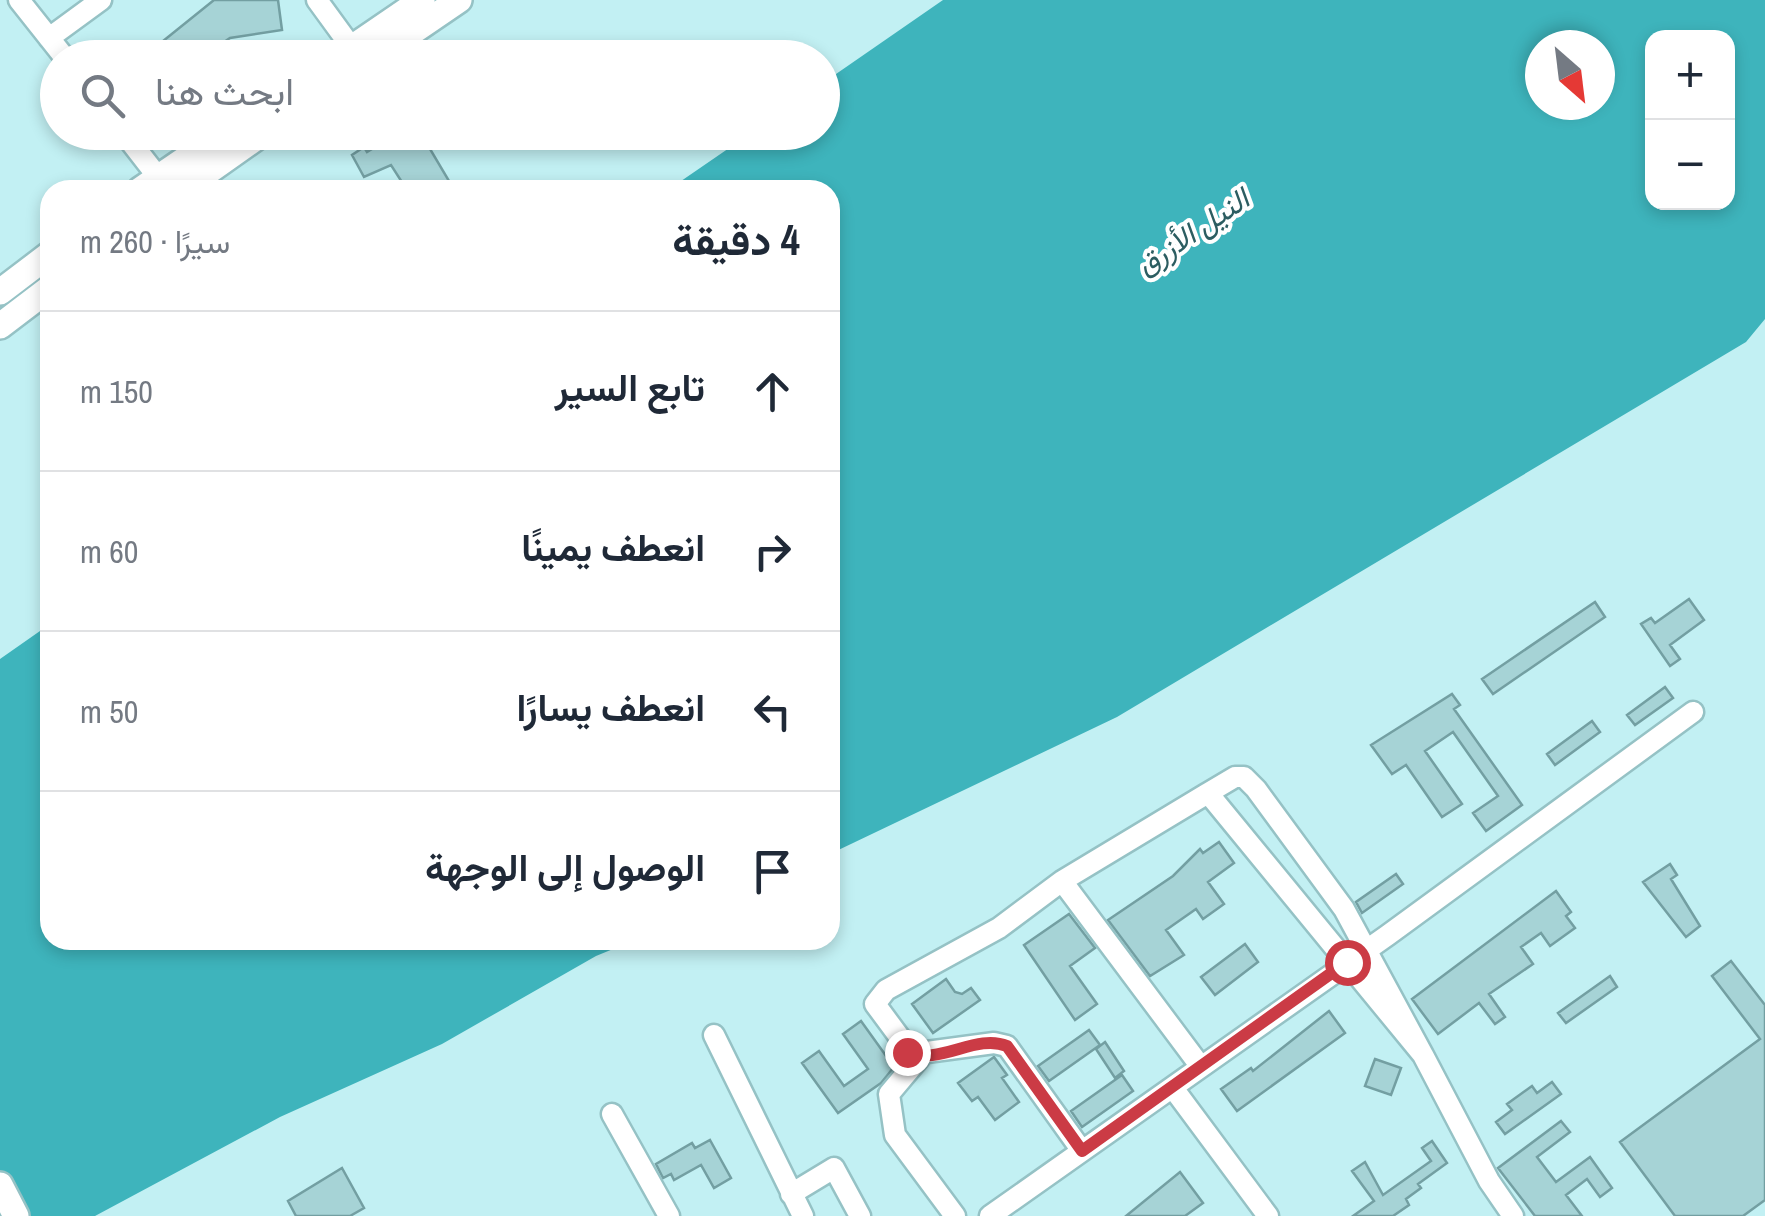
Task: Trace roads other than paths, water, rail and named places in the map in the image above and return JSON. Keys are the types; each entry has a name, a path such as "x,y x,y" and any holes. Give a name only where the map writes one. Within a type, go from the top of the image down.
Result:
{"main road":[{"path":"372,40 422,0"},
{"path":"381,40 459,0"},
{"path":"155,180 199,150"},
{"path":"196,180 239,150"},
{"path":"0,292 40,262"},
{"path":"0,326 40,296"},
{"path":"0,1186 16,1216"}],"street":[{"path":"19,0 49,38 101,0"},
{"path":"317,0 344,40"},
{"path":"133,150 147,180"},
{"path":"990,1216 1693,712"},
{"path":"1082,1151 1007,1046 994,1042 920,1056 907,1052 878,1011 878,996 999,928 1062,881 1208,792 1235,777 1244,777 1368,948 1489,1181 1514,1216"},
{"path":"1208,792 1423,1055"},
{"path":"1062,881 1201,1068"},
{"path":"714,1035 803,1216"},
{"path":"920,1056 889,1094 892,1128 956,1216"},
{"path":"1173,1088 1268,1216"},
{"path":"612,1114 669,1216"},
{"path":"791,1194 834,1168 860,1216"}],"water":[{"name":"النيل الأزرق","path":"943,0 1765,0 1765,319 1746,342 1117,717 840,849 840,180 683,180 726,150 840,150 840,71"},
{"path":"40,631 40,950 611,950 442,1044 280,1117 95,1216 0,1216 0,659"}]}
